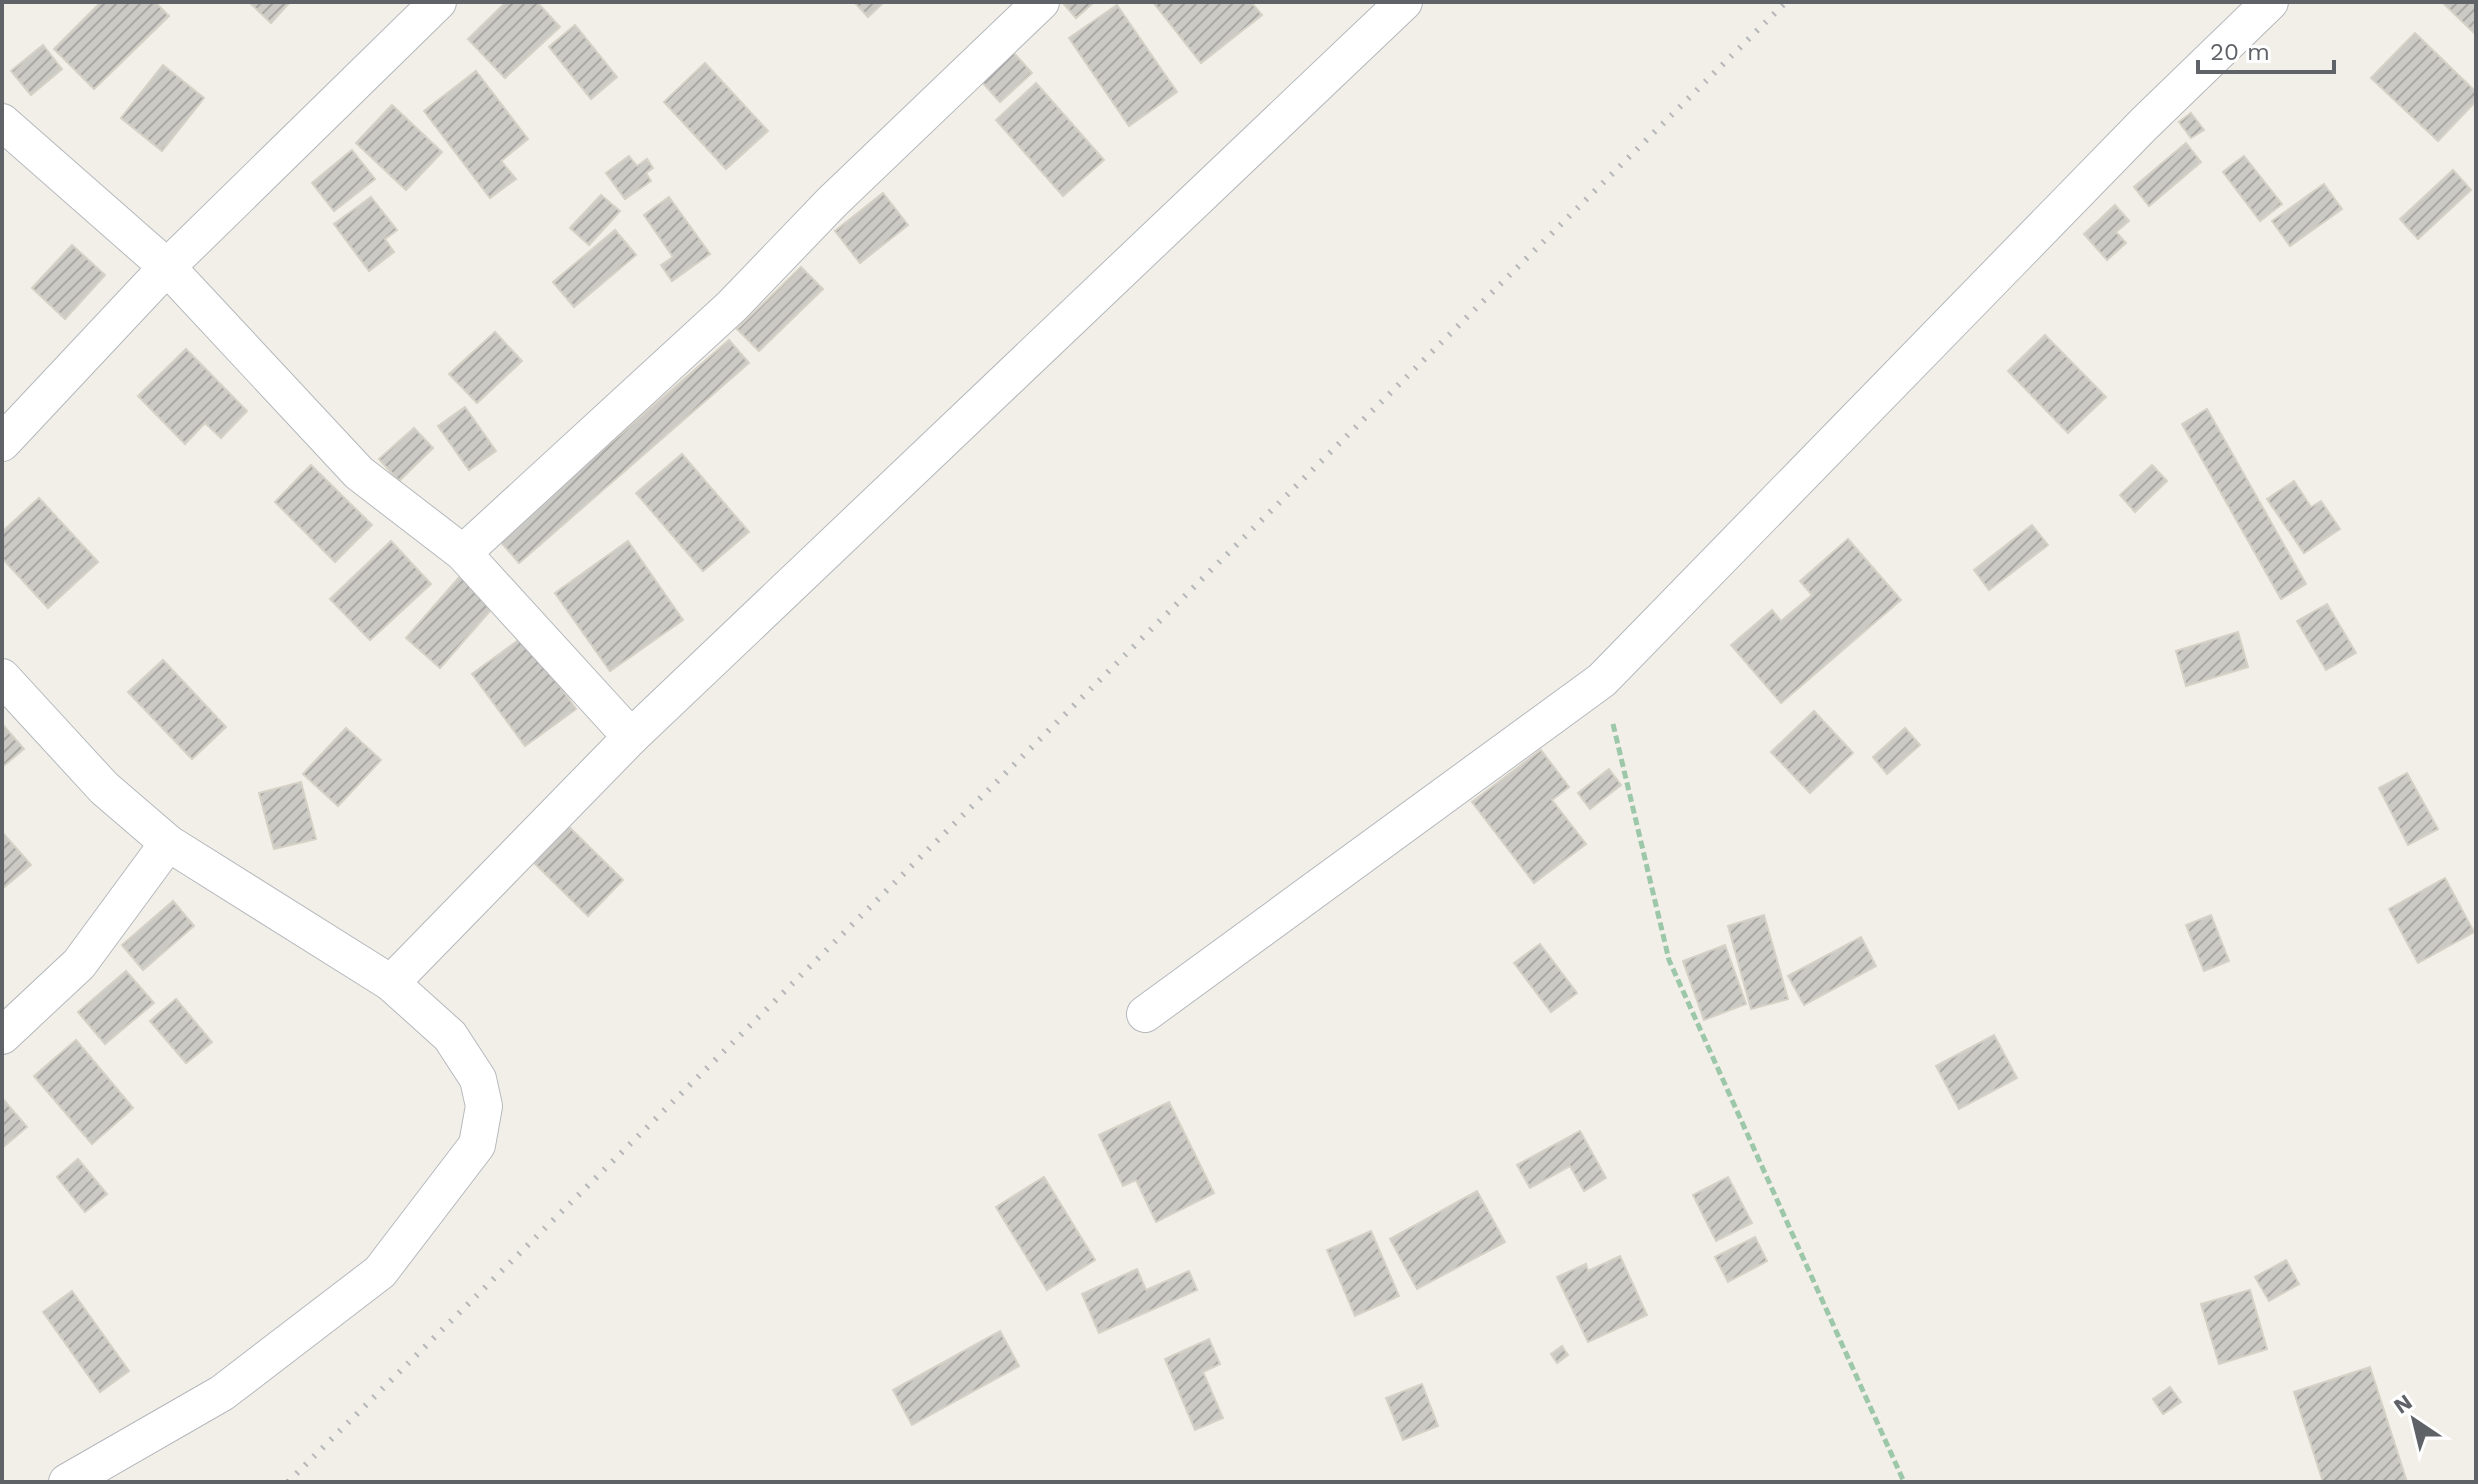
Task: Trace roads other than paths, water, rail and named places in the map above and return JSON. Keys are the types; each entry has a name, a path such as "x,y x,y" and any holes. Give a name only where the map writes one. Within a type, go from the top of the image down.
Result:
{"street":[{"path":"2,443 167,267 438,2"},
{"path":"463,553 732,306 832,202 1041,2"},
{"path":"391,983 631,737 1404,2"},
{"path":"1145,1014 1602,680 2144,124 2270,2"},
{"path":"2,122 167,267 359,473 463,553 631,737"},
{"path":"2,677 104,788 168,843 391,983 450,1036 478,1079 484,1106 477,1145 380,1272 222,1393 67,1482"},
{"path":"2,1036 79,964 168,843"}],"railway":[{"path":"288,1482 1786,2"}]}
